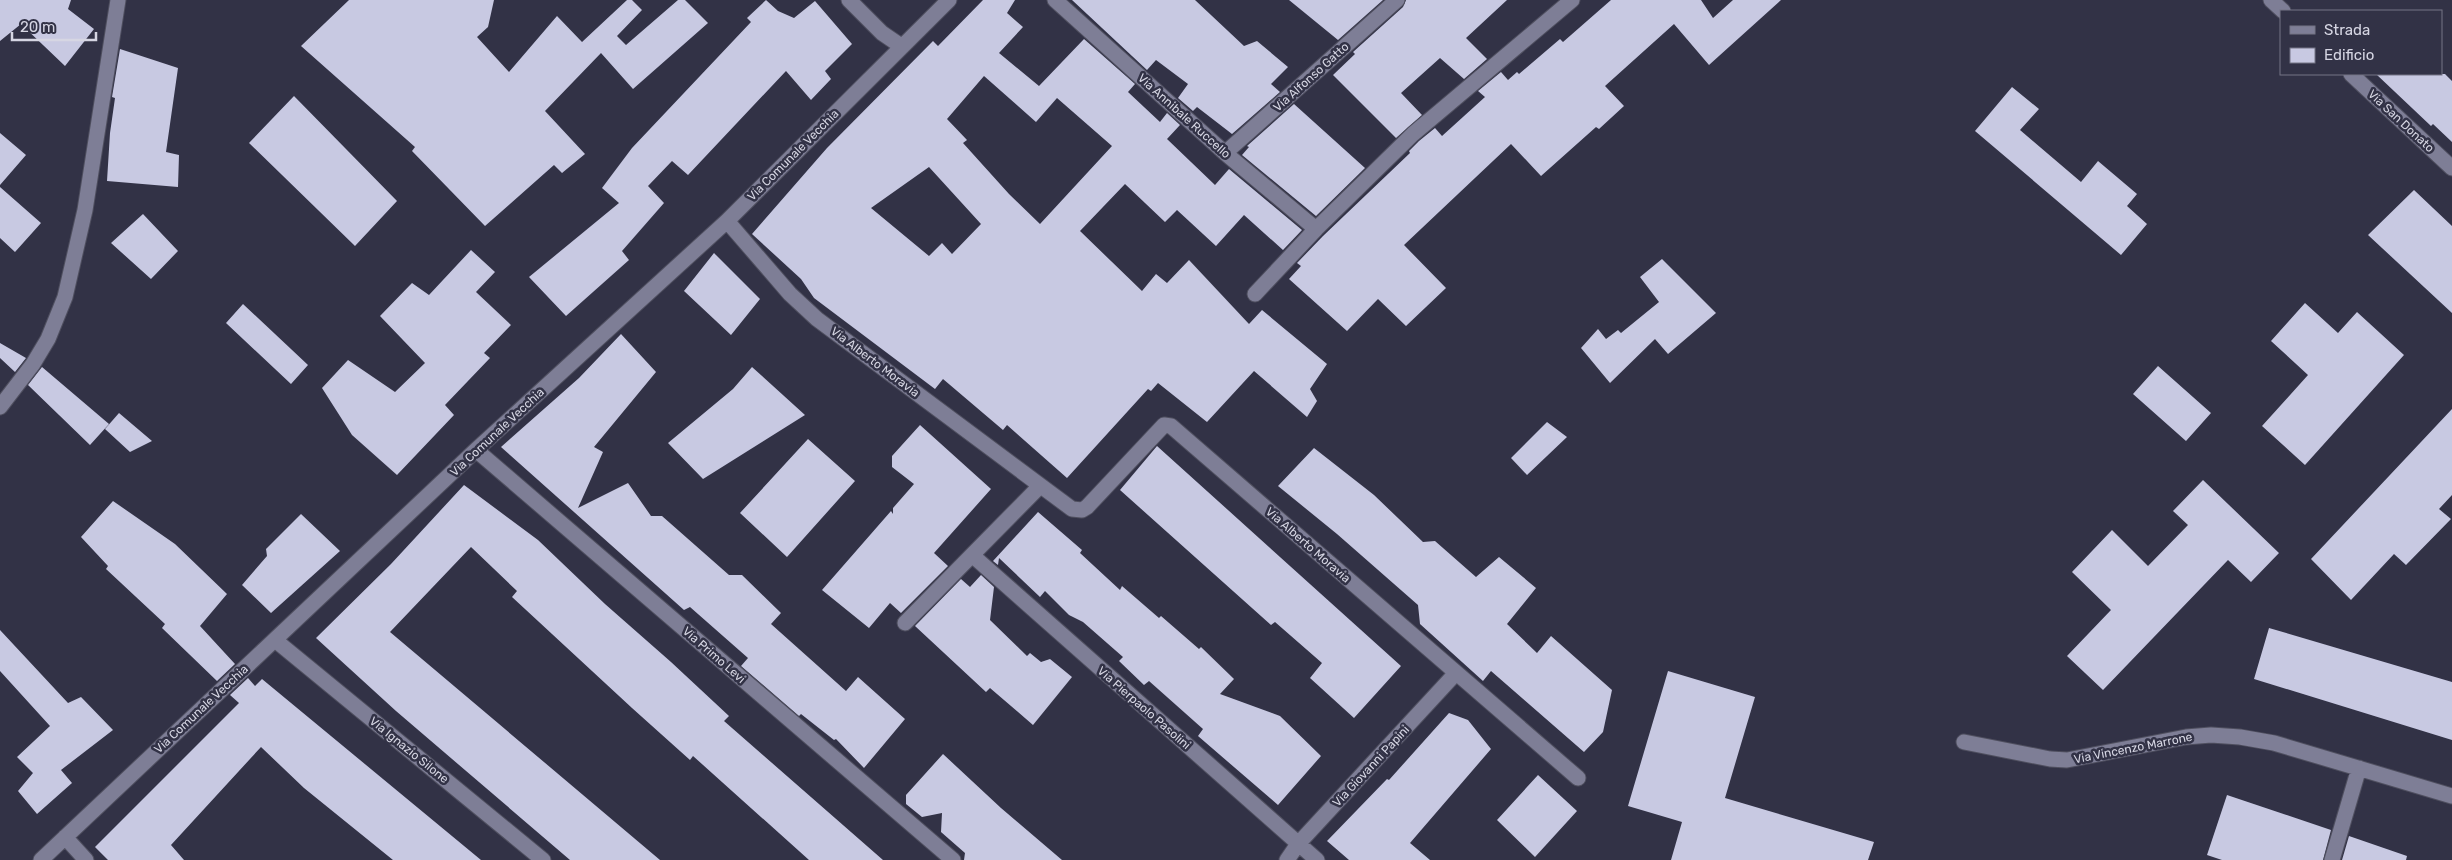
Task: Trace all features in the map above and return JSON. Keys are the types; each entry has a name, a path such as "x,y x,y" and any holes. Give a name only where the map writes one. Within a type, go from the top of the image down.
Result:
{"street":[{"path":"0,407 33,364 48,340 65,297 85,210 118,0"},
{"path":"849,0 882,33 901,46"},
{"path":"863,0 889,26 901,46"},
{"name":"Via Comunale Vecchia","path":"41,860 476,450 727,221 901,46 950,0"},
{"name":"Via Annibale Ruccello","path":"1055,0 1226,153 1316,229"},
{"name":"Via Alfonso Gatto","path":"1226,153 1397,0"},
{"path":"1255,294 1316,229 1413,134 1572,0"},
{"path":"2271,0 2282,10"},
{"name":"Via San Donato","path":"2351,75 2452,168"},
{"name":"Via Alberto Moravia","path":"727,221 790,294 817,319 1069,508 1082,510 1164,425 1169,425 1578,778"},
{"name":"Via Primo Levi","path":"476,450 953,860"},
{"path":"905,623 1040,486"},
{"name":"Via Pierpaolo Pasolini","path":"972,555 1317,860"},
{"name":"Via Ignazio Silone","path":"275,640 543,860"},
{"name":"Via Giovanni Papini","path":"1287,860 1298,844 1456,673"},
{"name":"Via Vincenzo Marrone","path":"1964,742 2050,759 2067,760 2186,736 2211,734 2240,737 2274,743 2452,796"},
{"path":"2332,860 2359,768"},
{"path":"64,837 86,860"}],"building":[{"path":"0,0 71,0 68,9 94,29 65,66 21,24 0,41"},
{"path":"349,0 494,0 488,27 477,37 509,72 557,16 582,42 627,0 632,0 642,10 617,36 626,45 678,0 685,0 708,23 633,89 601,53 545,111 585,154 562,173 554,165 485,226 412,151 415,147 301,46"},
{"path":"766,0 778,11 794,18 815,1 852,44 825,71 831,79 811,100 786,71 688,175 672,161 648,186 664,203 622,251 629,260 566,316 529,277 619,203 602,188 632,148 751,22 747,18"},
{"path":"983,0 1015,0 1007,13 1023,27 999,53 1039,86 1084,39 1135,84 1128,92 1160,122 1167,113 1180,125 1167,139 1215,185 1229,169 1302,230 1283,250 1244,215 1216,246 1177,210 1165,222 1125,184 1080,231 1142,291 1156,274 1167,283 1189,260 1249,324 1262,310 1327,364 1310,389 1317,401 1307,417 1254,371 1207,422 1158,383 1151,391 1148,389 1067,478 1007,425 1003,430 943,379 935,389 814,298 801,279 752,234 827,148 933,41 938,46","holes":["984,76 1036,122 1057,98 1112,146 1040,224 1009,194 963,143 967,140 947,119","929,167 981,224 952,254 942,243 929,256 871,208"]},
{"path":"1072,0 1195,0 1244,46 1257,41 1288,67 1271,84 1280,92 1232,134 1197,107 1193,111 1178,98 1188,84 1156,60 1147,70"},
{"path":"1289,0 1383,0 1338,40"},
{"path":"1406,0 1507,0 1466,38 1487,59 1464,79 1440,58 1401,93 1422,115 1396,138 1333,75 1355,54 1353,52 1403,7"},
{"path":"1611,0 1701,0 1713,18 1733,0 1781,0 1709,65 1674,24 1605,86 1624,106 1599,129 1596,127 1541,176 1511,144 1404,245 1446,288 1406,326 1378,299 1347,331 1289,279 1301,266 1297,263 1410,153 1409,151 1419,141 1435,128 1442,136 1485,97 1478,91 1501,72 1508,80 1517,72 1519,74 1560,39 1563,42"},
{"path":"120,49 178,68 166,152 179,155 178,187 107,181 110,133 115,98 112,97"},
{"path":"2445,74 2452,81 2452,142 2433,124 2431,126 2377,75"},
{"path":"2012,87 2039,109 2020,130 2081,182 2098,161 2137,194 2127,206 2147,224 2121,255 1975,131"},
{"path":"294,96 397,201 355,246 249,143"},
{"path":"1294,104 1365,168 1316,216 1242,155 1249,147 1247,146"},
{"path":"0,133 26,155 0,185"},
{"path":"0,187 41,223 15,252 0,238"},
{"path":"2414,190 2452,226 2452,313 2368,235"},
{"path":"143,214 178,251 151,279 111,243"},
{"path":"471,250 495,272 476,292 511,325 484,353 490,358 445,405 454,415 397,475 352,435 322,388 348,360 395,392 425,363 380,316 412,283 429,295"},
{"path":"714,253 760,299 731,335 684,291"},
{"path":"1662,259 1716,313 1668,354 1655,339 1610,383 1581,348 1598,329 1606,339 1618,330 1621,333 1659,302 1640,277"},
{"path":"2305,303 2338,333 2357,312 2404,355 2305,465 2262,426 2308,375 2271,341"},
{"path":"243,304 308,365 291,384 226,323"},
{"path":"621,334 656,372 594,447 603,452 578,508 628,483 651,516 662,516 729,575 742,575 781,613 771,624 846,691 858,677 905,719 864,768 836,739 834,740 801,714 799,716 741,666 748,658 690,607 684,610 501,447 579,378"},
{"path":"0,343 26,358 15,372 0,358"},
{"path":"2158,366 2211,413 2186,441 2133,394"},
{"path":"42,367 109,424 90,445 28,385"},
{"path":"752,367 805,415 703,479 668,443 733,389"},
{"path":"2452,409 2452,495 2439,509 2451,519 2406,565 2394,554 2351,600 2311,559"},
{"path":"119,413 152,441 130,452 105,429"},
{"path":"1547,422 1567,437 1527,475 1511,458"},
{"path":"920,425 991,489 934,553 948,566 901,613 890,603 869,628 822,590 891,511 893,514 893,508 914,484 892,467 892,456"},
{"path":"808,439 855,481 787,557 740,513"},
{"path":"1157,446 1401,666 1354,718 1310,678 1322,663 1275,622 1271,625 1120,490"},
{"path":"1314,448 1374,495 1423,542 1435,541 1476,577 1499,557 1536,588 1507,624 1537,653 1551,636 1612,690 1603,732 1584,752 1491,671 1483,681 1420,624 1418,605 1337,534 1278,486"},
{"path":"2203,480 2279,553 2251,582 2228,560 2103,690 2067,656 2111,610 2072,572 2112,530 2148,566 2188,525 2173,511"},
{"path":"464,485 538,540 605,604 729,716 724,721 883,860 809,860 693,756 690,760 512,597 517,591 471,547 390,632 660,860 570,860 396,711 316,638 391,564"},
{"path":"113,501 175,544 227,594 200,626 235,664 217,681 162,628 165,624 106,569 108,566 81,537"},
{"path":"1038,512 1082,550 1080,553 1120,590 1122,586 1199,649 1201,647 1234,679 1220,694 1280,716 1321,756 1278,805 1198,736 1203,729 1149,681 1144,685 1119,661 1123,657 1083,622 1069,615 1045,591 1040,597 999,558 998,565 993,561"},
{"path":"301,514 340,551 271,613 242,585 267,556 266,549"},
{"path":"981,575 994,587 990,620 1027,656 1030,653 1041,662 1050,659 1072,677 1033,725 990,688 986,692 915,626 961,579 970,587"},
{"path":"2269,628 2452,682 2452,740 2254,679"},
{"path":"0,630 68,703 81,697 113,730 61,770 72,783 37,814 18,791 33,773 17,757 50,726 0,671"},
{"path":"1668,671 1755,697 1725,798 1874,842 1868,860 1671,860 1682,822 1628,806"},
{"path":"248,678 255,686 262,679 481,860 393,860 304,788 261,747 171,845 184,860 108,860 95,847 239,703 230,695"},
{"path":"1449,713 1468,720 1491,749 1410,843 1430,860 1349,860 1327,841 1387,779 1389,780"},
{"path":"943,754 1001,808 1062,860 964,860 965,853 941,832 942,813 922,817 906,804 906,795"},
{"path":"1538,775 1577,811 1535,857 1497,820"},
{"path":"2227,795 2331,830 2323,860 2222,860 2207,855"},
{"path":"2349,836 2407,856 2406,860 2342,860"}]}
